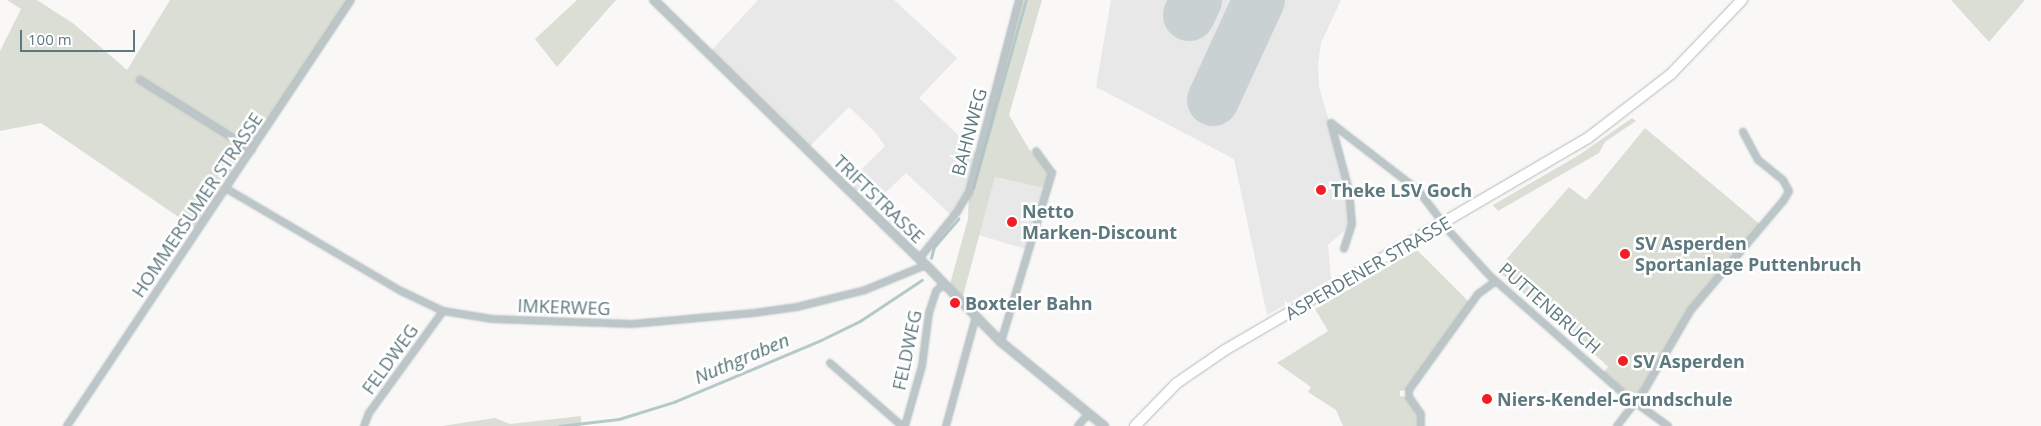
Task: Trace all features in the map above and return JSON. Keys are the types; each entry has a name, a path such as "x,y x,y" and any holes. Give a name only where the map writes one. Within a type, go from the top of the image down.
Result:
{"main road":[{"name":"ASPERDENER STRASSE","path":"1135,426 1160,399 1201,366 1588,138 1623,113 1692,54 1742,0"}],"street":[{"name":"HOMMERSUMER STRASSE","path":"67,426 227,189 351,0"},
{"name":"TRIFTSTRASSE","path":"654,0 926,265 1000,342 1104,426"},
{"name":"BAHNWEG","path":"919,259 957,212 969,192 1019,0"},
{"path":"140,80 252,150"},
{"name":"PUTTENBRUCH","path":"1344,249 1352,224 1349,190 1330,123 1418,190 1444,224 1496,281 1635,402 1668,426"},
{"path":"1617,426 1635,402 1691,310 1784,200 1789,190 1783,180 1758,160 1743,132"},
{"path":"1000,342 1052,173 1036,151"},
{"name":"IMKERWEG","path":"227,189 401,290 443,311 508,321 632,324 797,307 865,290 926,265"},
{"path":"1421,426 1421,414 1409,397 1409,390 1478,294 1496,281"},
{"name":"FELDWEG","path":"830,363 903,426 922,366 929,313 936,291 944,284"},
{"name":"FELDWEG","path":"364,426 369,413 443,311"},
{"path":"946,426 976,316"},
{"path":"1078,426 1088,414"}],"shaded area":[{"path":"7,0 37,0 74,24 127,70 170,0 351,0 199,231 41,123 0,131 0,51 21,9"},
{"path":"577,0 616,0 557,67 535,39"},
{"path":"758,0 894,0 957,58 919,98 979,155 969,192 953,217 906,173 867,210 844,187 885,146 875,132 849,107 806,150 709,53"},
{"path":"1019,0 1042,0 1009,115 1029,149 1052,173 1048,189 995,177 963,296 950,284 968,219 969,192"},
{"path":"1111,0 1341,0 1321,43 1318,64 1319,87 1349,190 1352,224 1328,245 1331,279 1267,315 1234,159 1096,87"},
{"path":"1951,0 2025,0 1989,42"},
{"path":"1632,118 1636,121 1605,142 1599,153 1498,211 1493,205 1579,155"},
{"name":"SV Asperden Sportanlage Puttenbruch","path":"1645,128 1762,226 1691,310 1644,391 1625,395 1602,374 1608,367 1602,361 1497,270 1569,187 1586,200"},
{"path":"995,177 1048,189 1029,250 979,235"},
{"path":"1417,250 1470,303 1406,390 1400,391 1400,396 1406,397 1418,414 1418,426 1343,426 1336,410 1308,392 1311,387 1277,363 1328,331 1315,309"},
{"path":"581,416 581,426 442,426 495,418 510,424"}],"waterway":[{"name":"Nuthgraben","path":"973,188 1026,0"},
{"name":"Nuthgraben","path":"931,258 934,247 958,219"},
{"name":"Nuthgraben","path":"559,426 619,419 674,402 819,341 860,321 922,280"}],"runway":[{"path":"1189,15 1196,0"},
{"path":"1213,100 1259,0"}],"place":[{"name":"Theke LSV Goch","path":"1321,190"},
{"name":"Netto Marken-Discount","path":"1012,222"},
{"name":"SV Asperden Sportanlage Puttenbruch","path":"1625,254"},
{"name":"Boxteler Bahn","path":"955,303"},
{"name":"SV Asperden","path":"1623,361"},
{"name":"Niers-Kendel-Grundschule","path":"1487,399"}]}
